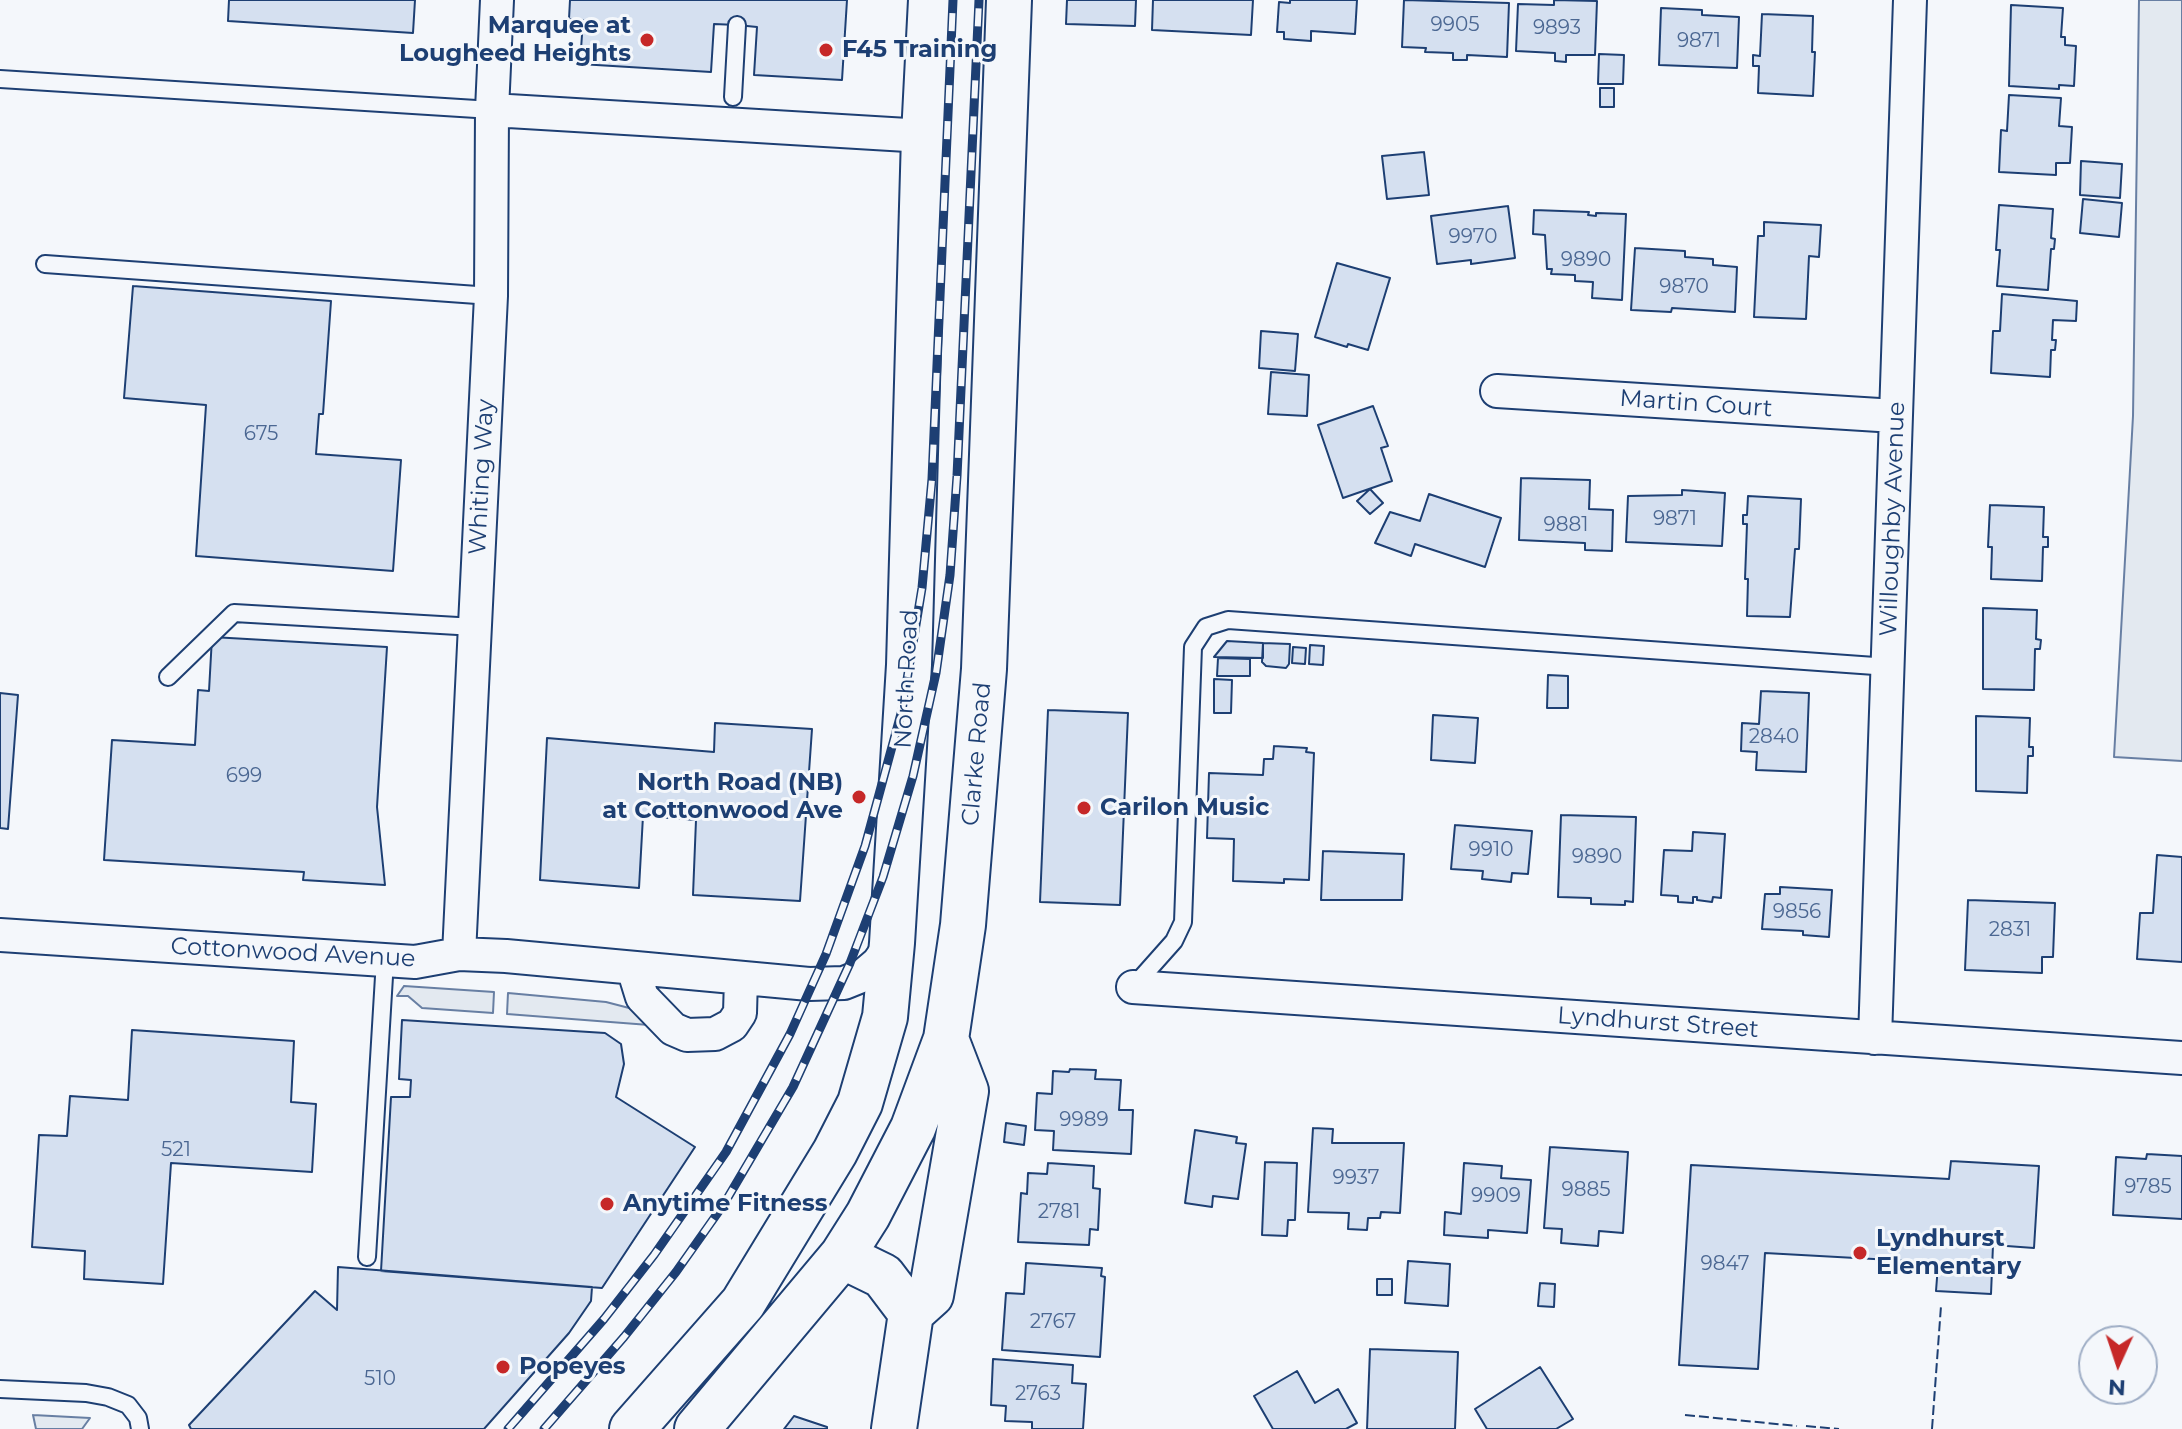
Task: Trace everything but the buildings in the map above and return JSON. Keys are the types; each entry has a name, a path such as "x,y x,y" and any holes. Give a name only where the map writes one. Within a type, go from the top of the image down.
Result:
{"main road":[{"name":"North Road","path":"835,1152 860,1103 885,1017 892,943 909,665 924,136 931,0"},
{"name":"Clarke Road","path":"697,1429 842,1256 868,1215 913,1128 946,1039 963,925 984,669 1009,0"},
{"path":"894,1429 911,1313 931,1295 966,1091 946,1039"},
{"path":"835,1152 842,1256 883,1276 911,1313"},
{"path":"632,1429 743,1303 835,1152"}],"street":[{"name":"Whiting Way","path":"459,954 491,296 492,110 497,0"},
{"name":"Willoughby Avenue","path":"1875,1038 1910,0"},
{"path":"492,110 924,136"},
{"name":"Martin Court","path":"1497,391 1895,416"},
{"name":"Cottonwood Avenue","path":"0,935 415,962 459,954 809,984 844,983 864,975 878,963 892,943"},
{"path":"647,970 642,997 673,1029 687,1035 715,1034 732,1025 740,1013 741,978"},
{"name":"Lyndhurst Street","path":"1133,987 2182,1058"}],"lane":[{"path":"733,97 737,25"},
{"path":"0,79 492,110"},
{"path":"45,264 491,296"},
{"path":"168,677 234,613 475,627"},
{"path":"1133,987 1174,941 1183,922 1193,647 1206,627 1228,620 1889,667"},
{"path":"367,1257 385,960"},
{"path":"0,1389 108,1397 128,1405 138,1418 140,1429"}],"shaded area":[{"path":"2139,0 2182,0 2182,761 2114,757 2133,416"},
{"path":"404,986 494,992 493,1013 422,1008 408,996 397,996"},
{"path":"508,993 606,1002 633,1009 649,1025 507,1014"},
{"path":"33,1415 90,1418 82,1429 36,1429"}],"railway":[{"path":"508,1429 604,1319 654,1255 726,1152 790,1034 826,954 865,846 902,710 922,588 932,479 953,0"},
{"path":"544,1429 624,1337 676,1272 724,1204 793,1087 850,963 883,877 913,776 936,673 950,575 979,0"}],"fence":[{"path":"1932,1429 1941,1306"},
{"path":"1685,1415 1797,1426"},
{"path":"1806,1426 1839,1429"}],"place":[{"name":"Marquee at Lougheed Heights","path":"647,40"},
{"name":"F45 Training","path":"826,50"},
{"name":"North Road (NB) at Cottonwood Ave","path":"859,797"},
{"name":"Carilon Music","path":"1084,808"},
{"name":"Anytime Fitness","path":"607,1204"},
{"name":"Lyndhurst Elementary","path":"1860,1253"},
{"name":"Popeyes","path":"503,1367"}]}
